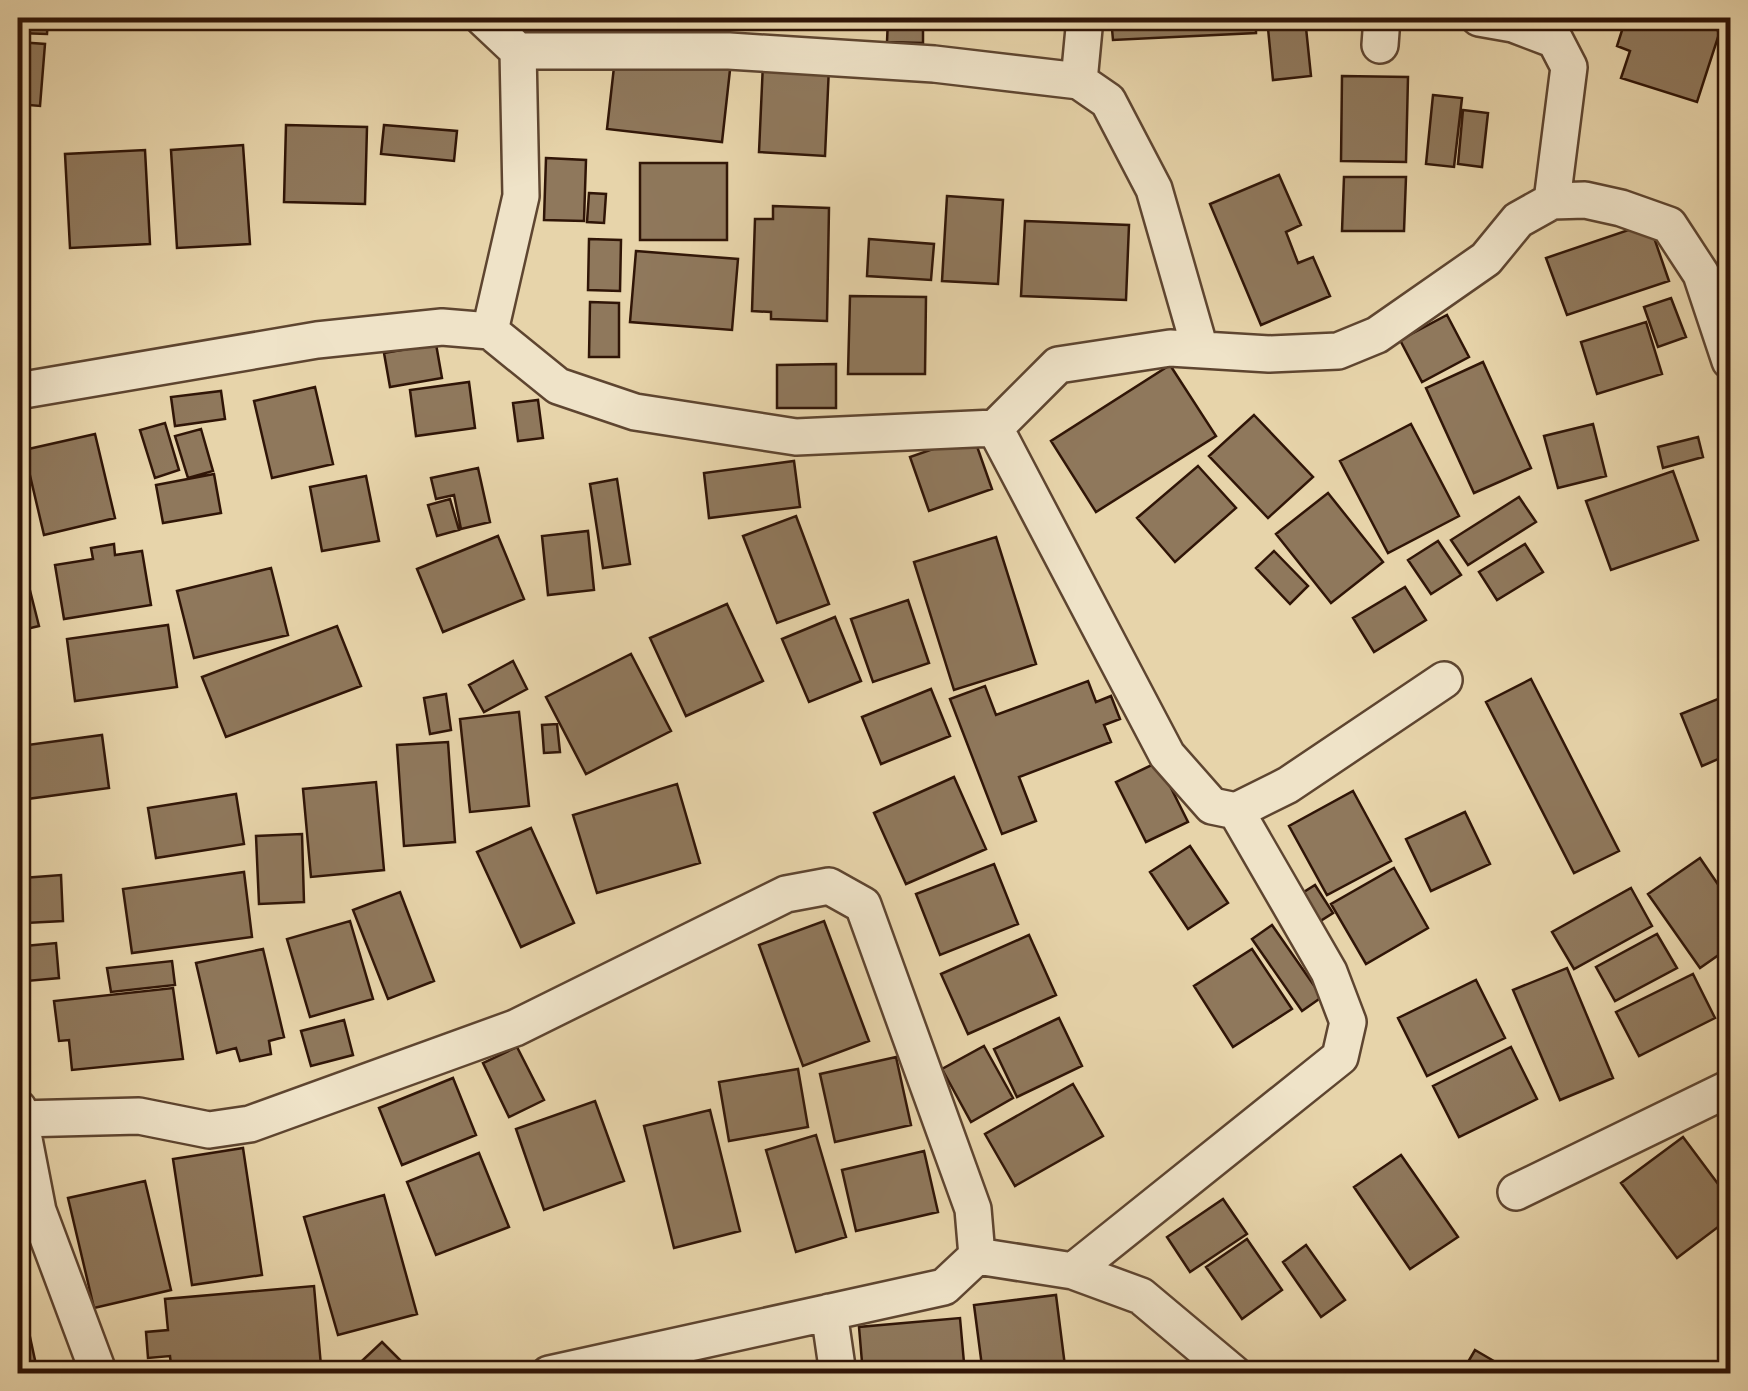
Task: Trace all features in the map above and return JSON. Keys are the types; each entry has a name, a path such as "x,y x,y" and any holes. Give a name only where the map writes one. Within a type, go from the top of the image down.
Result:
{"street":[{"path":"483,18 518,51 729,51 934,64 1079,81 1108,101 1154,189 1200,349"},
{"path":"1079,81 1085,18"},
{"path":"1479,18 1513,24 1555,40 1569,67 1552,201"},
{"path":"490,331 521,196 518,51"},
{"path":"18,392 316,340 442,327 490,331 558,386 635,412 796,437 995,428 1058,366 1170,348 1269,354 1338,350 1378,335 1486,258 1518,220 1552,201 1585,200 1621,208 1668,226 1701,274 1730,361"},
{"path":"995,428 1167,755 1212,806 1236,811 1288,786 1444,680"},
{"path":"1073,1271 1340,1058 1348,1022 1330,972 1236,811"},
{"path":"18,1119 139,1116 209,1130 250,1124 514,1028 786,894 830,886 862,904 973,1209 978,1256"},
{"path":"1516,1192 1730,1088"},
{"path":"18,1108 38,1211 98,1374"},
{"path":"978,1256 1073,1271 1141,1296 1234,1374"},
{"path":"548,1374 944,1288 978,1256"},
{"path":"829,1312 838,1374"}],"building":[{"path":"18,18 48,18 47,34 18,33"},
{"path":"155,18 155,24 93,20"},
{"path":"888,18 923,18 923,43 887,42"},
{"path":"963,18 1040,18 1040,24"},
{"path":"1111,18 1256,18 1256,33 1113,40"},
{"path":"1267,18 1305,18 1311,76 1273,80"},
{"path":"1642,18 1680,18 1720,31 1697,102 1621,78 1630,51 1617,46 1624,24 1638,29"},
{"path":"18,42 45,44 40,106 18,104"},
{"path":"615,58 730,70 722,142 607,129"},
{"path":"763,63 829,67 825,156 759,152"},
{"path":"1342,76 1408,77 1406,162 1341,161"},
{"path":"1433,95 1462,98 1454,167 1426,164"},
{"path":"1463,110 1488,113 1482,167 1458,164"},
{"path":"286,125 367,127 365,204 284,202"},
{"path":"384,125 457,131 454,161 381,154"},
{"path":"243,145 250,244 177,248 171,150"},
{"path":"145,150 150,244 70,248 65,154"},
{"path":"546,158 586,160 584,221 544,220"},
{"path":"640,163 727,163 727,240 640,240"},
{"path":"1279,175 1301,225 1286,232 1298,263 1313,257 1330,296 1261,325 1210,204"},
{"path":"1344,177 1406,177 1404,231 1342,231"},
{"path":"589,193 606,194 604,223 587,222"},
{"path":"947,196 1003,200 998,284 942,281"},
{"path":"773,206 829,208 827,321 771,319 771,312 752,311 755,219 773,219"},
{"path":"1025,221 1129,225 1126,300 1021,296"},
{"path":"1649,223 1669,281 1567,315 1546,258"},
{"path":"589,239 621,240 620,291 588,290"},
{"path":"869,239 934,244 931,280 867,276"},
{"path":"636,251 738,259 732,330 630,322"},
{"path":"850,296 926,297 925,374 848,374"},
{"path":"1671,298 1686,337 1658,347 1644,307"},
{"path":"590,302 619,303 619,357 589,357"},
{"path":"1447,315 1469,357 1422,382 1400,340"},
{"path":"1646,322 1662,374 1597,394 1581,342"},
{"path":"436,344 442,378 390,387 384,353"},
{"path":"1483,362 1531,468 1474,493 1426,388"},
{"path":"836,364 836,408 777,408 777,365"},
{"path":"1170,365 1216,436 1096,512 1051,441"},
{"path":"469,382 475,428 416,436 410,390"},
{"path":"315,387 333,464 272,478 254,401"},
{"path":"221,391 225,419 175,426 171,397"},
{"path":"538,400 543,438 518,441 513,403"},
{"path":"1254,415 1313,477 1268,518 1209,456"},
{"path":"165,423 179,470 155,478 140,430"},
{"path":"1411,424 1459,516 1388,553 1340,461"},
{"path":"1593,424 1606,476 1558,488 1544,436"},
{"path":"201,429 213,471 188,478 175,436"},
{"path":"95,434 115,518 44,535 24,450"},
{"path":"973,435 992,489 929,511 910,457"},
{"path":"1698,437 1703,457 1663,468 1658,447"},
{"path":"794,461 800,507 709,518 704,473"},
{"path":"1198,466 1236,508 1175,562 1137,518"},
{"path":"478,468 490,522 461,529 454,495 436,499 431,478"},
{"path":"1673,471 1698,540 1611,570 1586,501"},
{"path":"214,474 221,513 163,523 156,485"},
{"path":"366,476 379,541 322,551 310,487"},
{"path":"617,479 630,564 603,568 590,484"},
{"path":"1328,493 1383,562 1331,603 1276,534"},
{"path":"1519,497 1536,522 1468,565 1451,540"},
{"path":"450,499 459,530 437,536 428,505"},
{"path":"796,516 829,604 777,623 743,536"},
{"path":"588,531 594,590 548,595 542,536"},
{"path":"498,536 524,599 443,632 417,569"},
{"path":"996,537 1036,664 954,690 914,562"},
{"path":"1438,541 1461,575 1431,594 1408,560"},
{"path":"18,543 39,626 18,631"},
{"path":"114,544 115,555 142,551 151,605 64,619 55,565 93,559 91,548"},
{"path":"1525,544 1543,572 1497,600 1479,572"},
{"path":"1274,551 1308,586 1290,604 1256,568"},
{"path":"271,568 288,635 194,658 177,591"},
{"path":"1405,587 1426,620 1374,652 1353,618"},
{"path":"908,600 929,663 873,682 851,619"},
{"path":"727,604 763,681 686,716 650,638"},
{"path":"835,617 861,681 809,702 782,639"},
{"path":"168,625 177,687 75,701 67,639"},
{"path":"337,626 361,686 226,737 202,677"},
{"path":"631,654 671,731 586,774 546,697"},
{"path":"513,661 527,689 484,712 469,685"},
{"path":"1531,679 1619,851 1574,873 1486,702"},
{"path":"1088,681 1096,702 1111,696 1120,719 1104,725 1111,742 1019,777 1036,821 1002,834 950,699 985,686 996,715"},
{"path":"931,689 950,736 881,764 862,717"},
{"path":"446,694 451,730 430,734 424,698"},
{"path":"1730,694 1730,754 1702,766 1681,714"},
{"path":"519,712 529,806 470,812 460,719"},
{"path":"557,724 560,752 544,753 542,725"},
{"path":"102,735 109,788 27,799 20,746"},
{"path":"448,742 455,842 404,846 397,745"},
{"path":"1158,762 1188,822 1146,842 1116,782"},
{"path":"954,777 986,849 906,884 874,813"},
{"path":"376,782 384,870 311,877 303,789"},
{"path":"677,784 700,863 597,893 573,815"},
{"path":"1353,791 1391,861 1327,895 1289,826"},
{"path":"236,794 244,844 156,858 148,808"},
{"path":"1465,812 1490,864 1431,891 1406,839"},
{"path":"531,828 574,923 521,947 477,852"},
{"path":"302,834 304,902 259,904 256,836"},
{"path":"1190,846 1228,903 1188,929 1150,872"},
{"path":"1700,858 1730,902 1730,947 1700,968 1648,894"},
{"path":"994,864 1018,924 940,955 916,894"},
{"path":"1394,868 1428,928 1366,964 1331,904"},
{"path":"244,872 252,937 132,953 123,889"},
{"path":"61,875 63,921 26,923 23,878"},
{"path":"1315,885 1333,913 1314,925 1296,897"},
{"path":"1631,888 1652,926 1574,969 1552,932"},
{"path":"400,892 434,981 388,999 353,910"},
{"path":"350,921 373,999 310,1017 287,939"},
{"path":"824,921 869,1041 803,1066 759,945"},
{"path":"1272,925 1322,997 1302,1011 1252,939"},
{"path":"1657,934 1677,968 1615,1001 1596,967"},
{"path":"1029,935 1056,995 968,1034 941,974"},
{"path":"56,943 59,978 27,981 25,946"},
{"path":"263,949 284,1037 269,1041 271,1054 240,1061 236,1048 217,1053 196,963"},
{"path":"1252,949 1292,1009 1233,1047 1194,986"},
{"path":"172,961 175,985 111,992 107,968"},
{"path":"1567,968 1613,1078 1560,1100 1513,990"},
{"path":"1693,974 1715,1018 1639,1056 1616,1012"},
{"path":"1476,980 1505,1038 1427,1076 1398,1018"},
{"path":"173,988 183,1059 72,1070 69,1040 59,1041 54,1001"},
{"path":"1059,1018 1082,1066 1017,1097 994,1049"},
{"path":"344,1020 353,1055 311,1066 301,1031"},
{"path":"984,1046 1013,1098 971,1122 942,1069"},
{"path":"517,1047 544,1100 509,1117 483,1063"},
{"path":"1511,1047 1537,1099 1459,1137 1433,1086"},
{"path":"896,1057 911,1125 835,1142 820,1074"},
{"path":"798,1069 808,1127 729,1141 719,1082"},
{"path":"453,1078 476,1135 402,1165 379,1108"},
{"path":"1073,1084 1103,1136 1015,1186 985,1134"},
{"path":"595,1101 624,1181 544,1210 516,1129"},
{"path":"710,1110 740,1231 674,1248 644,1126"},
{"path":"816,1135 846,1237 796,1252 766,1150"},
{"path":"1683,1137 1730,1200 1730,1218 1677,1258 1621,1183"},
{"path":"243,1148 262,1275 192,1285 173,1159"},
{"path":"924,1151 938,1212 856,1231 842,1170"},
{"path":"479,1153 509,1227 436,1255 407,1182"},
{"path":"1401,1155 1458,1237 1410,1269 1354,1187"},
{"path":"145,1181 171,1290 94,1308 68,1198"},
{"path":"384,1195 417,1314 338,1335 304,1217"},
{"path":"1223,1199 1247,1234 1190,1272 1167,1237"},
{"path":"1247,1239 1282,1290 1242,1319 1206,1267"},
{"path":"1306,1245 1345,1300 1321,1317 1283,1262"},
{"path":"314,1286 321,1366 233,1374 172,1374 170,1356 148,1358 146,1332 168,1330 165,1299"},
{"path":"1056,1295 1066,1374 983,1374 974,1305"},
{"path":"960,1318 965,1374 863,1374 859,1327"},
{"path":"30,1337 38,1374 18,1374 18,1340"},
{"path":"382,1342 402,1362 389,1374 348,1374"},
{"path":"1475,1350 1516,1374 1461,1374"},
{"path":"803,1365 805,1374 766,1374"}]}
